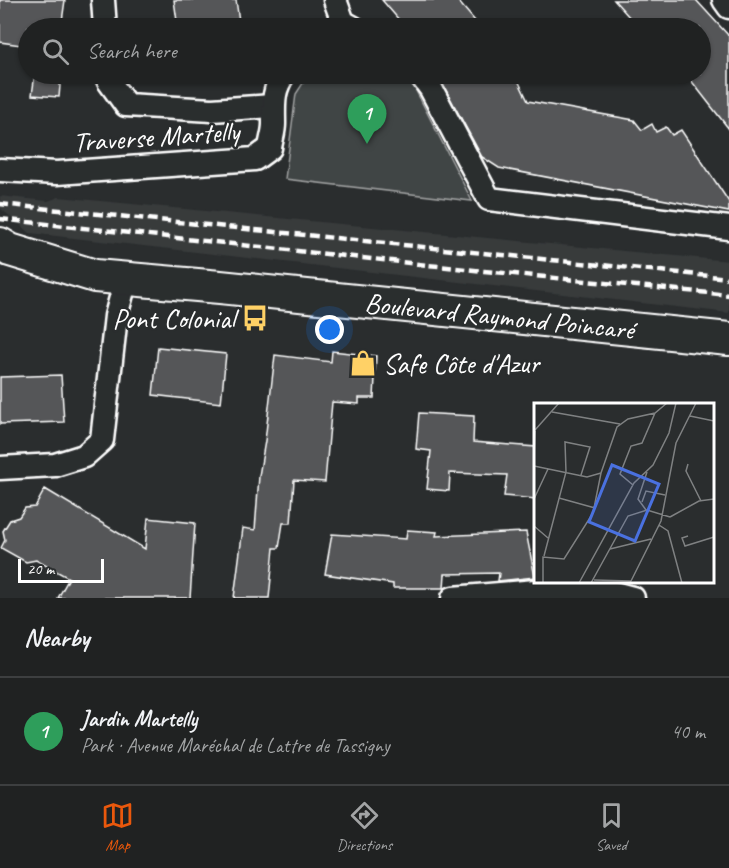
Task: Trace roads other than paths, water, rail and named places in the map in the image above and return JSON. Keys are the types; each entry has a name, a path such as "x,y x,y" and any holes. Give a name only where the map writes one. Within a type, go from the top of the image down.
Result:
{"main road":[{"name":"Boulevard Raymond Poincaré","path":"0,244 10,250 85,274 729,339"}],"street":[{"path":"103,0 104,18"},
{"path":"335,0 342,18"},
{"path":"724,0 729,7"},
{"name":"Traverse Martelly","path":"111,84 126,105 212,110 273,106"},
{"name":"Traverse Martelly","path":"0,171 57,172 255,159 270,148 274,125 275,89 278,84"},
{"path":"427,84 489,199 729,228"},
{"path":"0,468 56,465 84,456 102,440 116,316 126,279"},
{"path":"453,598 607,591 633,598"}],"railway":[{"path":"0,204 729,278"},
{"path":"0,219 729,295"}],"place":[{"name":"Jardin Martelly","path":"367,144"},
{"name":"Pont Colonial","path":"255,318"},
{"name":"Safe Côte d'Azur","path":"363,363"}]}
